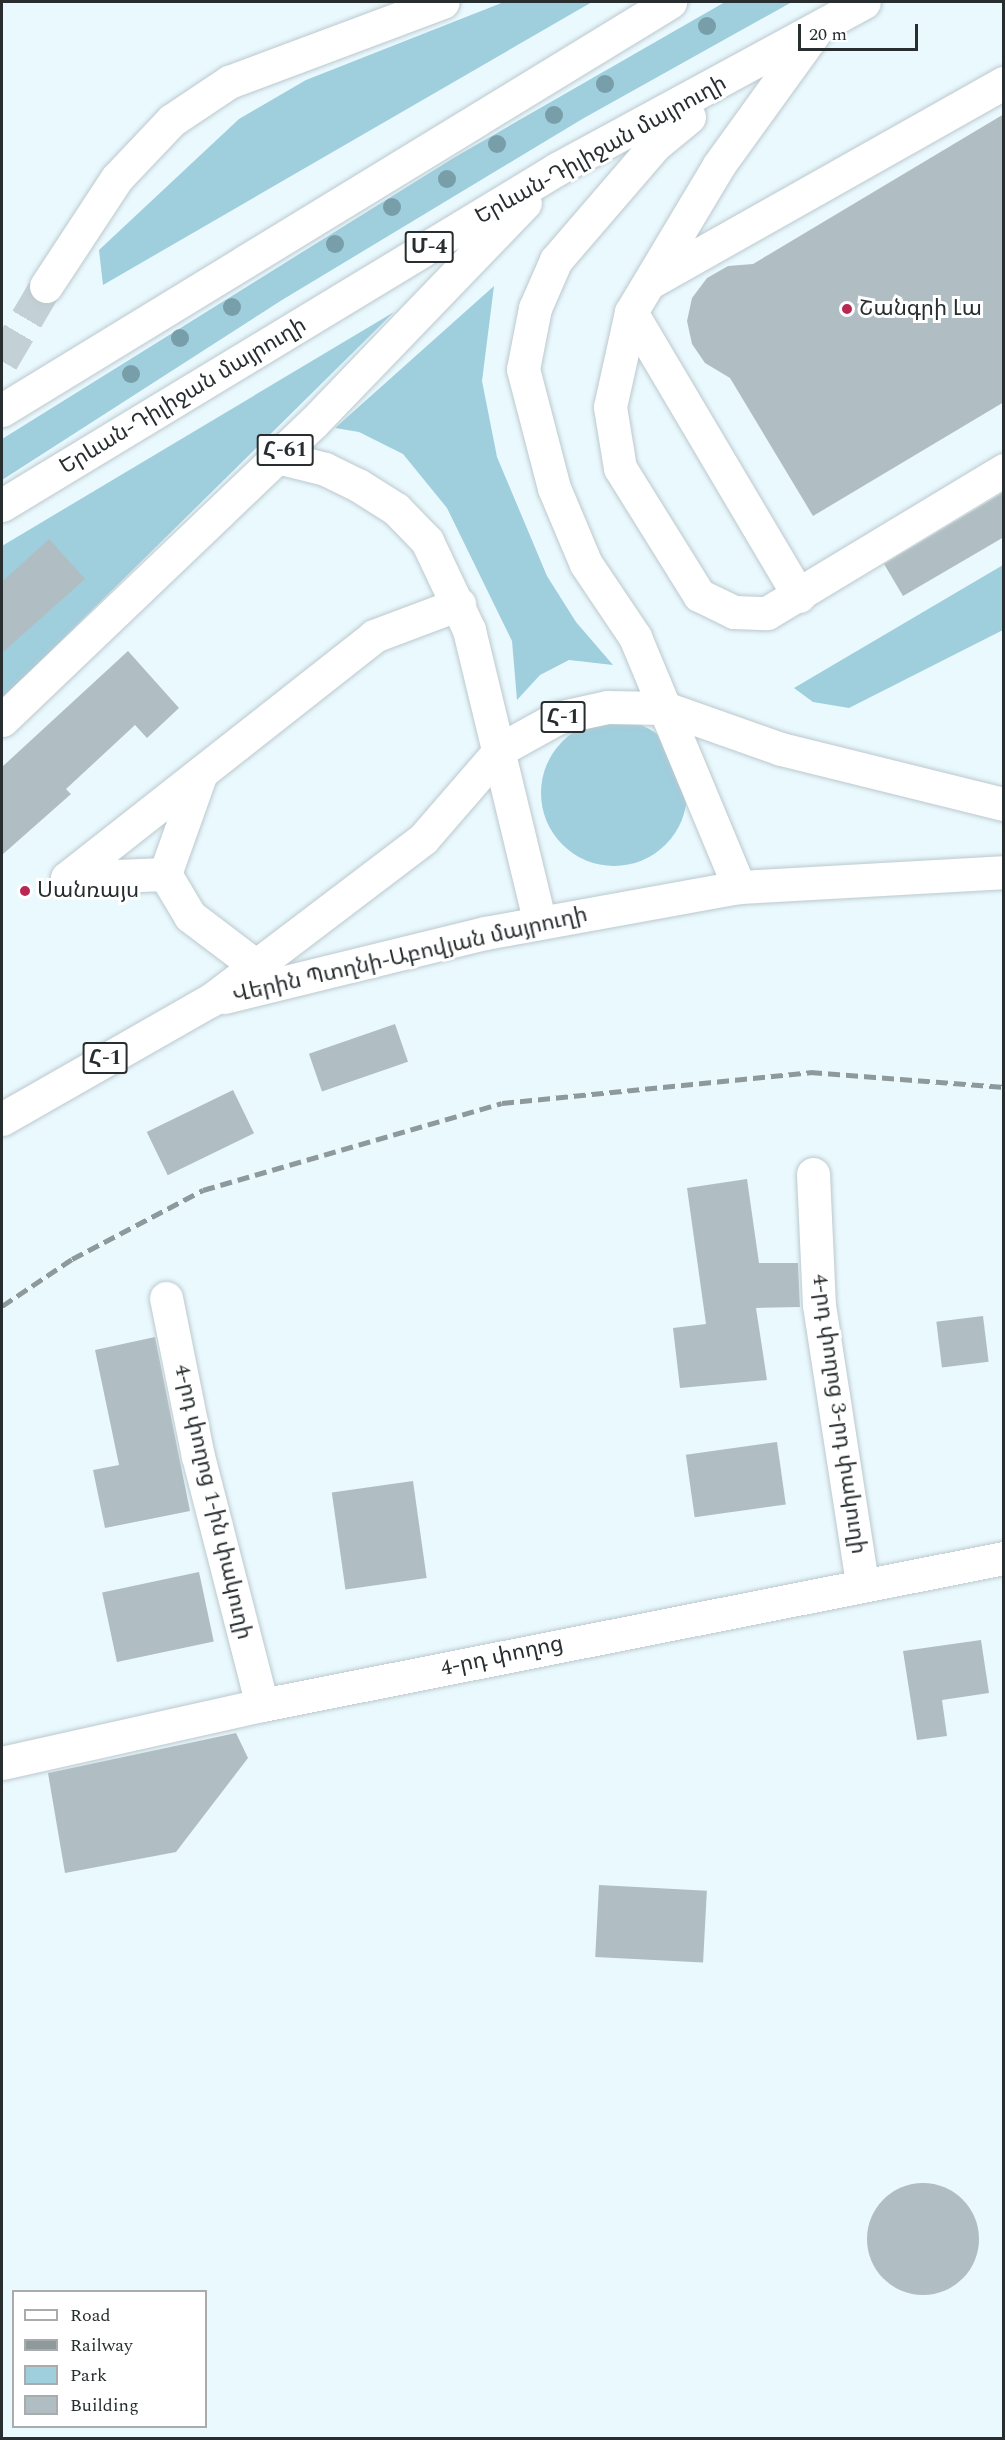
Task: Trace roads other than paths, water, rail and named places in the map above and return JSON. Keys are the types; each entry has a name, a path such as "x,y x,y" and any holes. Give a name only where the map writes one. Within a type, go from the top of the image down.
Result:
{"main road":[{"path":"46,286 117,178 172,120 229,82 443,2"},
{"path":"2,410 670,2"},
{"name":"Երևան-Դիլիջան մայրուղի","path":"2,505 557,169 746,70 864,2"},
{"path":"817,29 719,165 631,312 610,407 620,468 699,595 734,612 767,613 799,596 1004,470"},
{"path":"739,887 635,637 581,553 551,478 524,369 535,308 556,260 655,145 746,70"},
{"path":"650,282 1004,83"},
{"name":"Հ-61","path":"2,720 277,457 557,169"},
{"path":"631,312 799,596"},
{"path":"277,457 325,469 396,509 427,541 459,604 501,749 540,923"},
{"path":"165,874 67,878 374,636 459,604"},
{"name":"Վերին Պտղնի-Աբովյան մայրուղի","path":"2,1119 211,1000 423,838 501,749 557,718 607,707 665,708 781,749 1004,804"},
{"path":"165,874 201,773"},
{"name":"Վերին Պտղնի-Աբովյան մայրուղի","path":"211,1000 540,923 739,887 1004,872"},
{"path":"165,874 190,916 256,966"},
{"name":"4-րդ փողոց 3-րդ փակուղի","path":"813,1174 819,1305 862,1582"},
{"name":"4-րդ փողոց 1-ին փակուղի","path":"166,1298 198,1456 262,1705"},
{"name":"4-րդ փողոց","path":"2,1763 262,1705 862,1582 1004,1558"}],"tunnel":[{"path":"2,361 46,286"}],"railway":[{"path":"2,1306 72,1259 203,1190 502,1103 810,1072 1004,1087"}],"place":[{"name":"Շանգրի Լա","path":"847,309"},
{"name":"Սանռայս","path":"25,891"}]}
